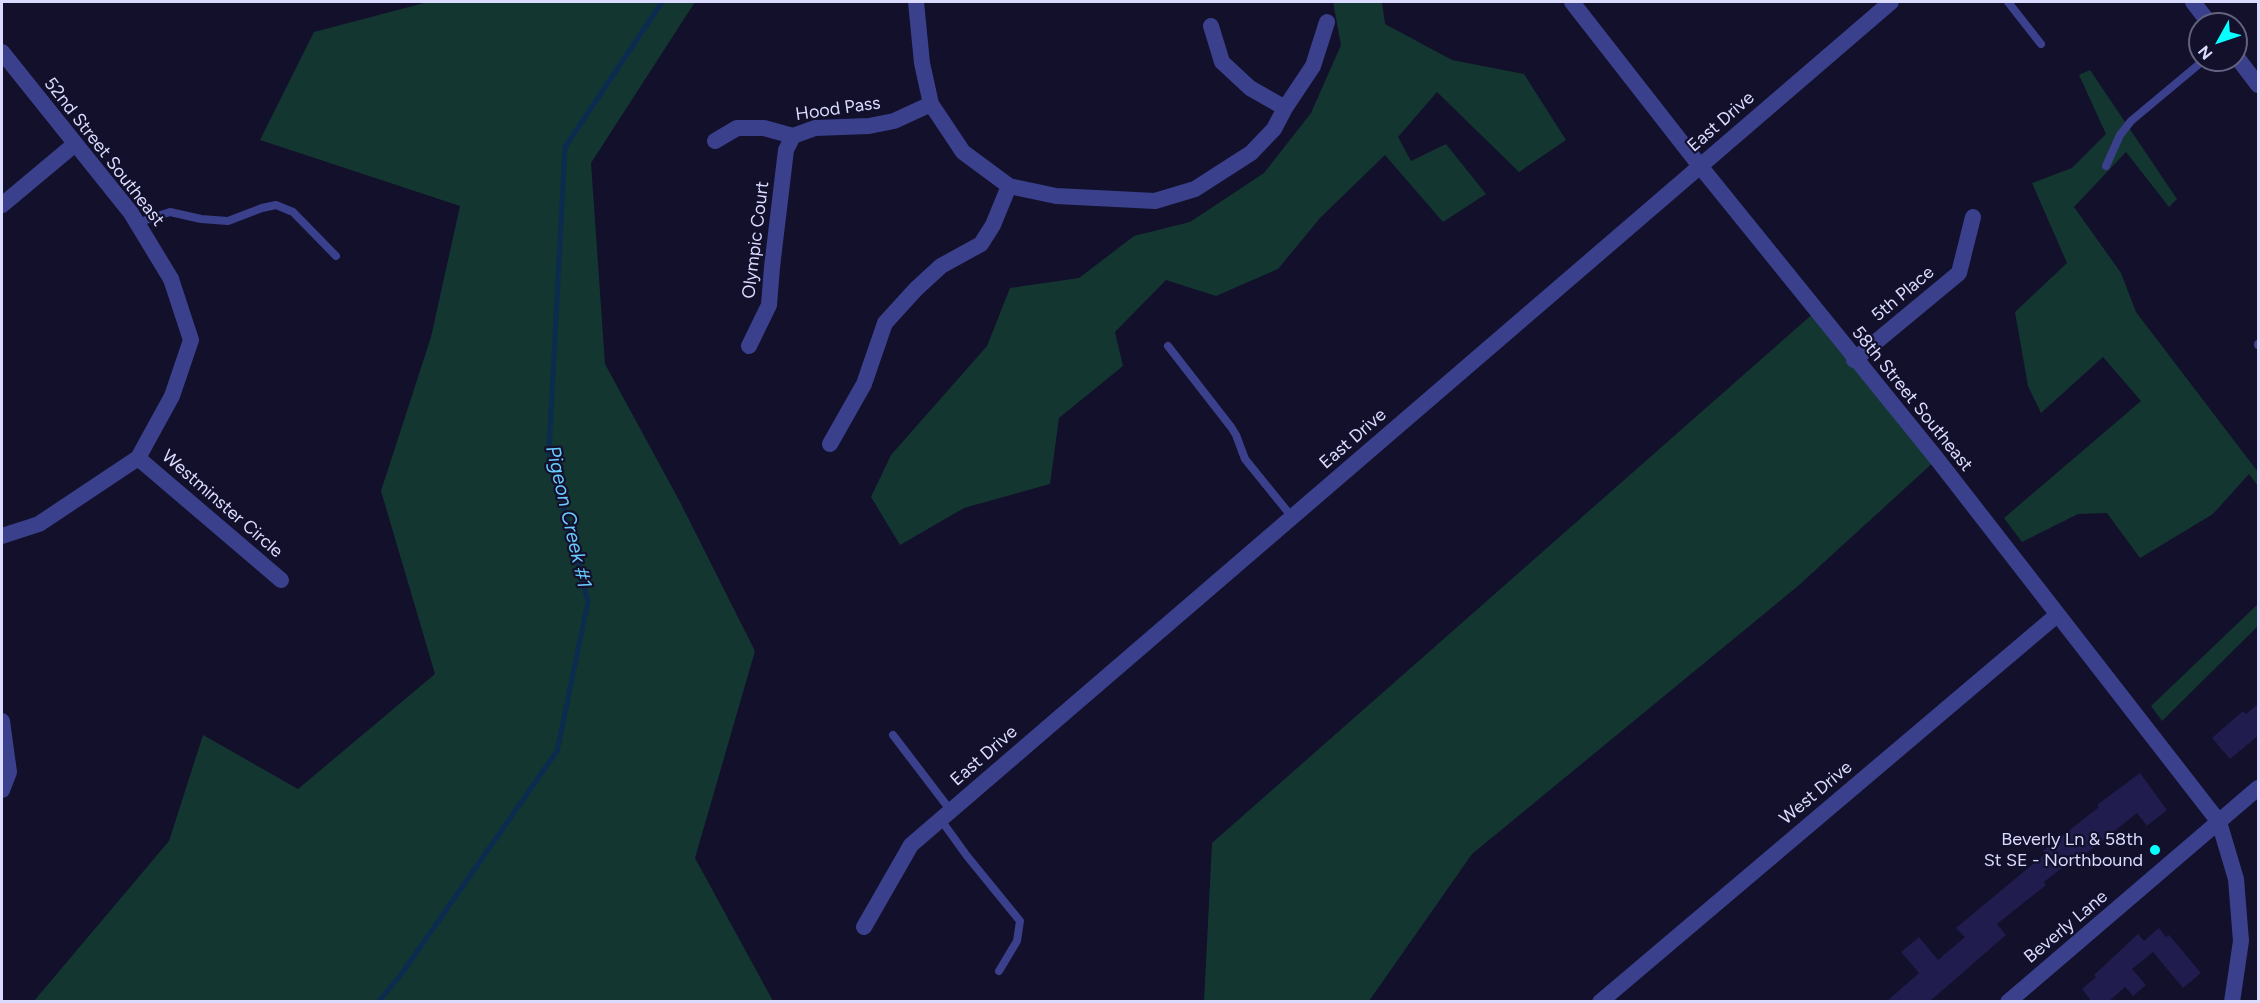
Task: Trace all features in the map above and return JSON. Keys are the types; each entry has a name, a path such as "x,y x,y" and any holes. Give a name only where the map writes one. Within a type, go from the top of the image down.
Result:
{"street":[{"path":"916,2 922,63 931,104 963,152 1009,186 1056,196 1155,201 1195,189 1251,153 1274,129 1313,66 1327,22"},
{"name":"58th Street Southeast","path":"1572,2 1854,360 1936,459 2219,822"},
{"name":"East Drive","path":"864,927 912,845 1892,2"},
{"path":"1211,27 1222,62 1250,88 1285,108"},
{"name":"52nd Street Southeast","path":"2,52 137,223 171,279 191,340 171,396 138,458"},
{"path":"2248,71 2259,85"},
{"name":"Hood Pass","path":"715,141 737,128 764,128 793,136 815,128 869,126 894,121 931,104"},
{"name":"Olympic Court","path":"749,346 769,305 786,150 793,136"},
{"path":"2,205 75,144"},
{"path":"830,444 864,384 885,323 941,266 981,244 993,225 1009,186"},
{"name":"5th Place","path":"1854,360 1959,273 1973,217"},
{"path":"2,536 39,524 138,458"},
{"name":"Westminster Circle","path":"138,458 281,580"},
{"name":"West Drive","path":"1600,1002 2057,615"},
{"path":"2,721 9,772 2,790"},
{"name":"Beverly Lane","path":"2008,1002 2259,788"},
{"path":"2219,822 2236,879 2241,941 2232,1002"}],"lane":[{"path":"2008,2 2041,44"},
{"path":"2106,166 2120,135 2131,120 2189,72"},
{"path":"137,223 170,212 208,220 228,221 276,205 292,212 336,256"},
{"path":"1167,346 1231,427 1245,459 1292,517"},
{"path":"894,735 946,815 967,856 1020,921 1017,941 999,971"}],"green space":[{"path":"428,2 695,2 591,163 605,364 680,502 755,651 695,858 773,1001 34,1001 169,841 203,735 298,789 435,674 381,491 431,337 460,206 260,140 314,32"},
{"path":"1333,2 1382,2 1385,24 1452,60 1524,74 1566,140 1519,172 1437,92 1398,137 1411,161 1446,144 1486,194 1443,222 1385,155 1320,218 1278,269 1216,296 1166,280 1115,332 1123,366 1059,418 1050,484 964,508 900,545 871,497 891,455 987,346 1010,288 1079,278 1134,236 1190,222 1264,173 1311,113 1341,45"},
{"path":"2090,70 2177,199 2169,207 2126,152 2074,207 2121,273 2136,312 2258,472 2258,486 2249,474 2213,514 2140,558 2107,513 2078,514 2022,542 2004,518 2141,401 2103,357 2041,413 2028,386 2015,312 2067,263 2032,183 2072,168 2106,134 2079,75"},
{"path":"1816,311 1937,459 1798,586 1472,854 1369,1001 1204,1002 1212,843"},
{"path":"2258,604 2258,626 2162,721 2151,706"}],"building":[{"path":"2259,703 2259,735 2230,759 2212,738 2243,711 2246,714"},
{"path":"2140,773 2167,810 2147,826 2137,813 2073,864 2071,861 2044,882 2046,885 1997,924 2006,935 1929,1002 1886,1002 1919,973 1901,952 1919,937 1938,960 1965,937 1956,928 2045,854 2043,851 2099,807 2097,805"},
{"path":"2159,928 2166,937 2169,935 2201,973 2183,988 2153,952 2132,969 2146,985 2133,996 2125,987 2108,1002 2092,1002 2082,989 2096,977 2094,975 2138,934 2144,941"}],"waterway":[{"name":"Pigeon Creek #1","path":"378,1002 400,976 557,751 588,602 549,451 565,147 662,2"}],"place":[{"name":"Beverly Ln & 58th St SE - Northbound","path":"2155,850"}]}
